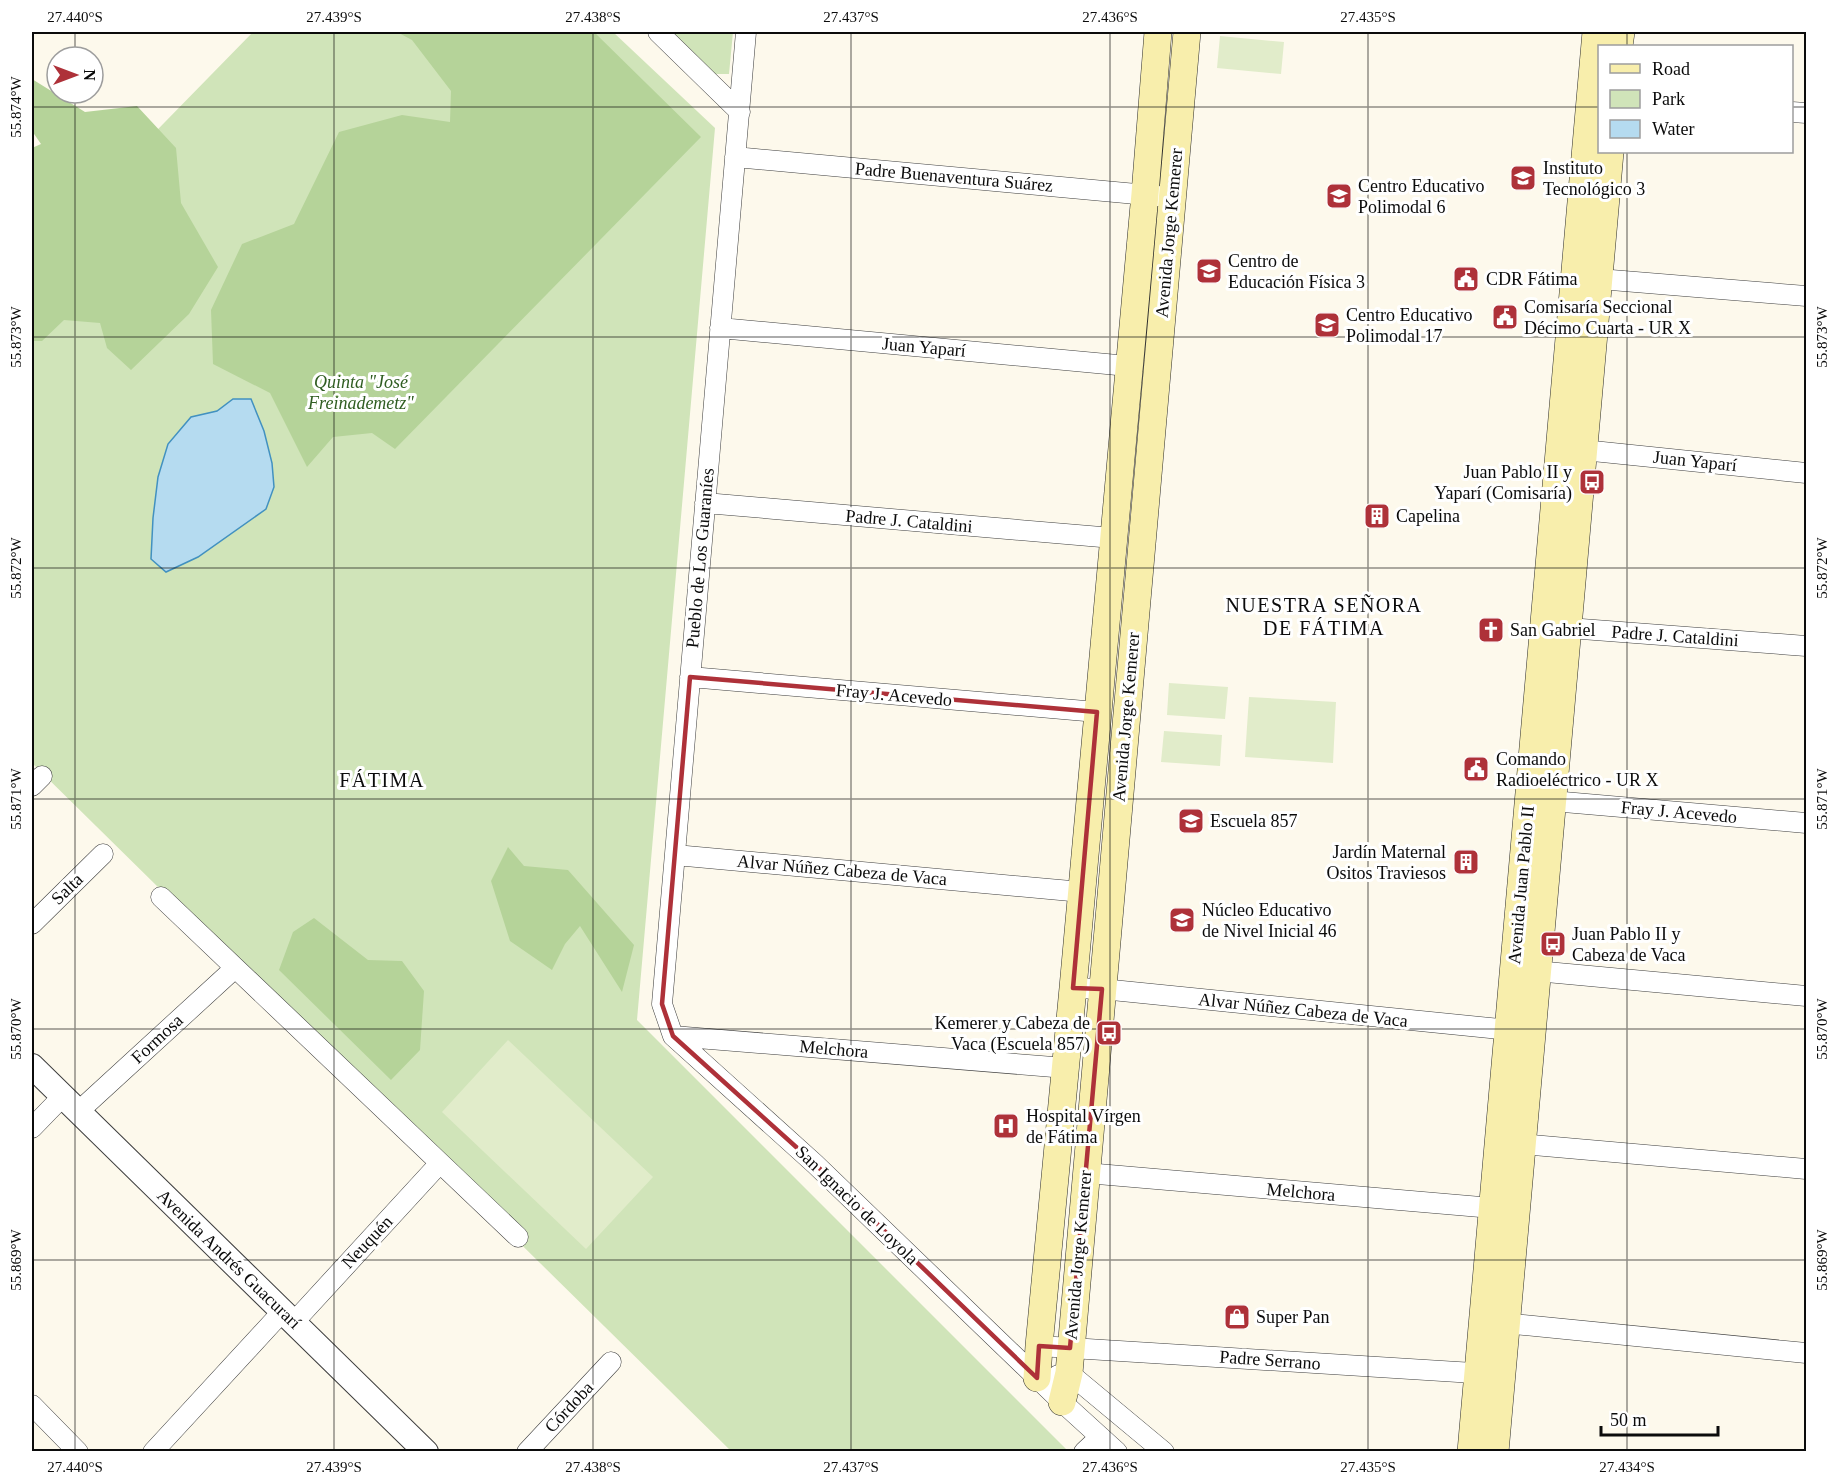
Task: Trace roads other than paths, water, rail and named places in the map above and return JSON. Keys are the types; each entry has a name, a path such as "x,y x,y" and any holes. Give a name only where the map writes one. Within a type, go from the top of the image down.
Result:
{"main road":[{"name":"Avenida Jorge Kemerer","path":"1037,1378 1158,32"},
{"name":"Avenida Jorge Kemerer","path":"1062,1402 1070,1360 1187,32"},
{"name":"Avenida Juan Pablo II","path":"1495,1452 1490,1374 1556,627 1595,96 1596,32"},
{"name":"Avenida Juan Pablo II","path":"1525,970 1552,801 1556,627 1583,450 1610,153"},
{"name":"Avenida Juan Pablo II","path":"1471,1452 1490,1374"}],"street":[{"path":"658,32 740,112"},
{"name":"Pueblo de Los Guaraníes","path":"673,1036 662,1004 746,32"},
{"name":"Padre Buenaventura Suárez","path":"735,157 1172,197"},
{"path":"1599,279 1806,296"},
{"name":"Juan Yaparí","path":"720,328 1128,366"},
{"name":"Juan Yaparí","path":"1583,450 1806,472"},
{"name":"Padre J. Cataldini","path":"705,503 1113,538"},
{"name":"Padre J. Cataldini","path":"1556,627 1806,646"},
{"name":"Fray J. Acevedo","path":"690,677 1098,712"},
{"name":"Fray J. Acevedo","path":"1552,801 1806,823"},
{"name":"Salta","path":"32,924 103,854"},
{"name":"Alvar Núñez Cabeza de Vaca","path":"675,855 1082,892"},
{"path":"161,897 518,1237"},
{"name":"Formosa","path":"32,1128 70,1104 235,968"},
{"path":"1525,970 1806,996"},
{"name":"Alvar Núñez Cabeza de Vaca","path":"1073,988 1520,1031"},
{"name":"Melchora","path":"673,1036 1066,1068"},
{"name":"San Ignacio de Loyola","path":"673,1036 815,1164 1117,1452"},
{"name":"Avenida Andrés Guacurarí","path":"32,1066 426,1452"},
{"path":"1510,1143 1806,1169"},
{"name":"Neuquén","path":"153,1452 440,1163"},
{"name":"Melchora","path":"1086,1173 1504,1209"},
{"path":"1494,1322 1806,1353"},
{"name":"Padre Serrano","path":"1039,1346 1070,1360 1490,1374"},
{"path":"1037,1378 1070,1360 1164,1452"},
{"name":"Córdoba","path":"527,1452 611,1362"},
{"path":"32,1405 78,1452"},
{"path":"1084,1452 1100,1437"}],"water":[{"path":"233,399 251,399 264,431 272,463 274,487 266,509 198,557 166,572 151,559 158,477 168,444 191,417 217,411"}],"place":[{"name":"Instituto Tecnológico 3","path":"1523,178"},
{"name":"Centro Educativo Polimodal 6","path":"1339,196"},
{"name":"Centro de Educación Física 3","path":"1209,271"},
{"name":"CDR Fátima","path":"1466,279"},
{"name":"Comisaría Seccional Décimo Cuarta - UR X","path":"1505,317"},
{"name":"Centro Educativo Polimodal 17","path":"1327,325"},
{"name":"Juan Pablo II y Yaparí (Comisaría)","path":"1592,482"},
{"name":"Capelina","path":"1377,516"},
{"name":"San Gabriel","path":"1491,630"},
{"name":"Comando Radioeléctrico - UR X","path":"1476,769"},
{"name":"Escuela 857","path":"1191,821"},
{"name":"Jardín Maternal Ositos Traviesos","path":"1466,862"},
{"name":"Núcleo Educativo de Nivel Inicial 46","path":"1182,920"},
{"name":"Juan Pablo II y Cabeza de Vaca","path":"1553,944"},
{"name":"Kemerer y Cabeza de Vaca (Escuela 857)","path":"1109,1033"},
{"name":"Hospital Vírgen de Fátima","path":"1006,1126"},
{"name":"Super Pan","path":"1237,1317"}],"district":[{"name":"NUESTRA SEÑORA DE FÁTIMA","path":"1324,616"},
{"name":"FÁTIMA","path":"382,780"}],"park label":[{"name":"Quinta \"José Freinademetz\"","path":"361,392"}]}
